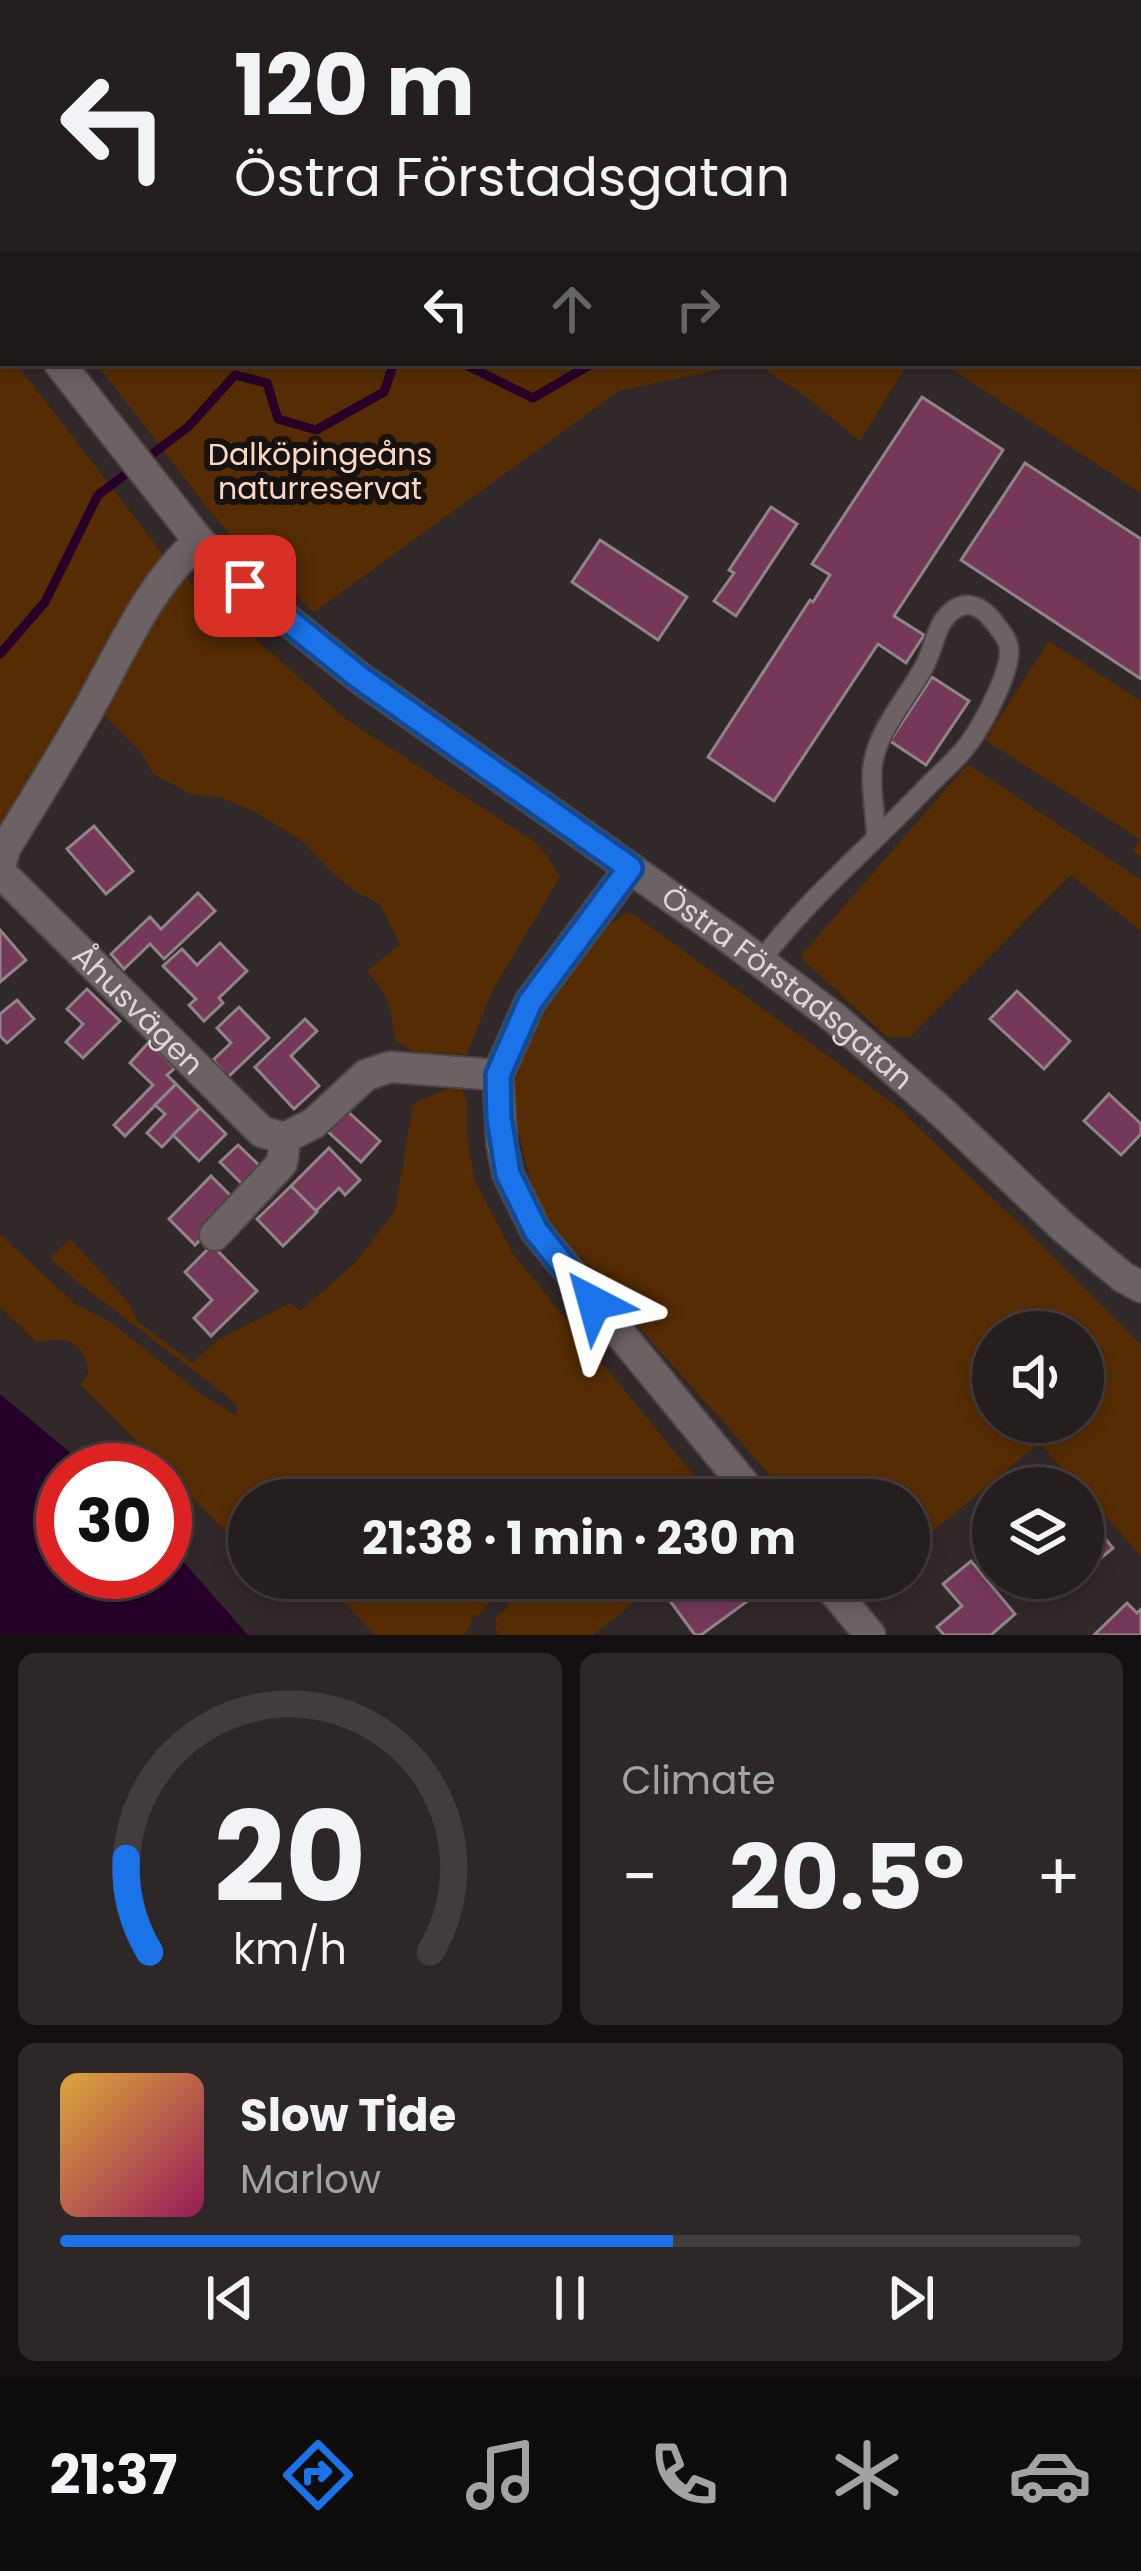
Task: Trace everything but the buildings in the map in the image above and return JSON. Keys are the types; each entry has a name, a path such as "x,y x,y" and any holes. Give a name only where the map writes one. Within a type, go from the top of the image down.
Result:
{"street":[{"name":"Östra Förstadsgatan","path":"61,366 199,541 245,586 360,678 836,1019 1064,1228 1141,1287"},
{"name":"Åhusvägen","path":"199,541 177,560 142,610 5,848 0,869 262,1132 284,1138"},
{"path":"630,868 530,1002 498,1075 508,1174 536,1231 741,1479"},
{"path":"215,1235 282,1163 284,1138 314,1123 366,1075 390,1067 498,1075"},
{"path":"840,1599 870,1635"}],"lane":[{"path":"760,962 826,885 876,838 969,743 992,702 1009,651 1007,640 986,610 974,605 948,614 927,663 883,737 871,776 876,838"}],"green space":[{"name":"Dalköpingeåns naturreservat","path":"0,366 18,366 165,557 0,830"},
{"name":"Dalköpingeåns naturreservat","path":"98,366 737,366 619,391 314,612 249,555"},
{"path":"759,366 906,366 860,441 804,395"},
{"path":"947,366 1140,366 1141,493"},
{"path":"187,578 347,720 532,840 560,877 491,993 467,1054 416,1053 395,1041 388,1003 367,971 400,944 380,904 356,892 302,841 254,811 222,798 191,794 153,774 141,752 103,714 139,642"},
{"path":"1049,641 1141,701 1141,857 1133,851 1140,839 985,740"},
{"path":"968,764 1141,880 1141,931 1071,875 909,1038 887,1037 800,957"},
{"path":"630,912 895,1105 1141,1345 1141,1556 1104,1515 1104,1467 1061,1467 1039,1443 1010,1467 972,1467 972,1499 930,1534 930,1479 772,1479 640,1329 541,1206 516,1115 519,1066 538,1020 585,949"},
{"path":"453,1086 462,1089 474,1179 513,1254 697,1479 228,1479 228,1534 192,1497 192,1443 138,1443 81,1385 89,1371 77,1347 65,1340 38,1343 0,1307 0,1234 75,1304 112,1323 202,1395 236,1415 238,1409 226,1395 50,1258 70,1239 129,1303 137,1321 193,1363 217,1340 291,1303 300,1311 355,1263 395,1211 413,1104"},
{"path":"341,1599 494,1599 472,1617 464,1635 375,1635"},
{"path":"511,1599 639,1599 593,1635 500,1635 495,1619"}],"shaded area":[{"path":"0,1394 59,1443 36,1443 36,1599 192,1599 192,1572 248,1635 0,1635"}],"waterway":[{"path":"0,654 45,602 98,495 188,427 235,375 267,383 278,419 316,430 384,392 393,366"},
{"path":"468,366 533,398 588,366"}],"route":[{"path":"245,586 360,678 630,868 530,1002 498,1075 508,1174 536,1231 594,1303"}]}
